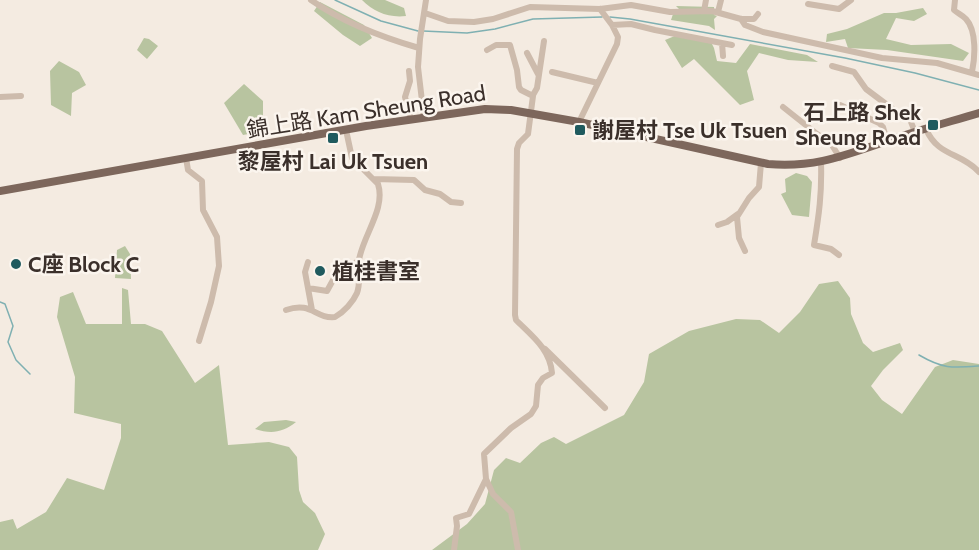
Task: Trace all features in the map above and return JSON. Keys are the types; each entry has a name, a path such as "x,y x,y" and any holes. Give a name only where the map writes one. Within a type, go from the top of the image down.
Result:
{"main road":[{"name":"錦上路 Kam Sheung Road","path":"0,191 346,130 484,109 511,110 579,122 761,163 792,166 840,158 979,113"}],"street":[{"path":"310,0 356,26 382,37 419,45"},
{"path":"424,118 418,67 426,0"},
{"path":"527,7 530,0"},
{"path":"582,0 582,8"},
{"path":"704,11 706,0"},
{"path":"718,12 721,0"},
{"path":"808,4 839,9 851,0"},
{"path":"955,0 954,10 967,21 973,41 975,54 972,72"},
{"path":"425,13 448,21 474,21 494,19 527,7 601,10 631,5 670,12 718,12 741,19 754,19 758,14"},
{"path":"579,122 617,44 617,34 601,10"},
{"path":"741,19 745,25 763,32 882,58 937,63 979,75"},
{"path":"610,23 631,24 732,45"},
{"path":"544,41 528,134 519,143 517,149 514,315 516,320 605,408"},
{"path":"722,43 723,56"},
{"path":"487,50 496,45 510,45 519,88 533,95"},
{"path":"527,53 538,75"},
{"path":"832,66 854,72 866,89 898,112 909,117 915,132"},
{"path":"409,71 410,81 405,98 411,120"},
{"path":"552,72 598,83"},
{"path":"0,97 21,96"},
{"path":"840,105 879,123 883,127 887,141"},
{"path":"783,107 817,135 830,142 840,158"},
{"path":"926,129 935,145 970,164 979,172"},
{"path":"286,310 298,306 333,317 350,304 356,295 359,284 359,261 379,201 379,186 352,158 346,130"},
{"path":"186,158 188,170 202,181 203,210 215,231 218,244 217,277 199,341"},
{"path":"821,162 820,219 814,245 831,249 839,255"},
{"path":"718,225 738,214 759,188 761,163"},
{"path":"374,180 414,180 425,190 440,194 451,202 461,203"},
{"path":"738,214 739,238 745,251"},
{"path":"308,288 327,291 338,271 359,261"},
{"path":"308,262 305,272 312,310"},
{"path":"518,550 511,512 493,494 486,479 484,454 531,414 536,406 537,385 543,378 552,374 551,364 543,346"},
{"path":"454,550 456,518 469,514 486,479"}],"green space":[{"path":"362,0 385,0 404,8 406,16 382,13 371,8"},
{"path":"320,2 364,25 372,38 360,46 343,35 314,11"},
{"path":"676,6 714,7 714,15 717,16 714,19 715,30 709,26 671,20 673,14 684,14"},
{"path":"923,8 927,14 914,21 896,18 886,39 911,45 951,44 969,53 963,61 887,50 848,48 845,39 826,42 827,34 847,29 884,13"},
{"path":"682,33 709,38 717,61 736,63 750,44 807,55 818,62 788,60 759,53 747,71 754,100 740,105 694,59 682,68 665,40"},
{"path":"144,38 158,46 147,59 137,50"},
{"path":"59,61 79,72 86,85 72,93 71,116 51,105 50,71"},
{"path":"244,84 263,101 263,131 243,135 224,103"},
{"path":"796,173 807,176 812,182 809,217 792,215 781,194 786,192 785,179"},
{"path":"125,246 130,254 131,279 115,278 117,250"},
{"path":"838,281 850,298 851,314 863,343 873,352 900,343 903,350 871,386 882,400 902,414 935,367 953,360 979,364 979,550 432,550 467,524 485,504 494,470 506,458 520,463 541,443 554,437 566,444 624,415 644,382 649,354 689,331 736,319 760,320 779,333 800,312 819,284"},
{"path":"122,288 128,290 131,324 145,324 162,331 195,383 219,365 228,445 269,442 289,447 297,457 299,490 303,502 315,513 325,534 318,550 0,550 0,522 13,519 17,529 46,512 67,478 104,490 121,438 121,424 74,413 75,377 57,317 60,297 73,292 86,324 122,324"},
{"path":"286,420 296,422 276,431 266,432 255,429 264,422"}],"waterway":[{"path":"335,0 381,21 418,31"},
{"path":"423,31 467,33 495,29 533,19 602,17"},
{"path":"610,17 845,58 979,90"},
{"path":"0,302 5,304 13,326 8,342 16,360 30,374"},
{"path":"919,355 935,363 948,366 979,366"}],"place":[{"name":"石上路 Shek Sheung Road","path":"933,125"},
{"name":"謝屋村 Tse Uk Tsuen","path":"580,130"},
{"name":"黎屋村 Lai Uk Tsuen","path":"333,138"},
{"name":"C座 Block C","path":"16,264"},
{"name":"植桂書室","path":"320,271"}]}
